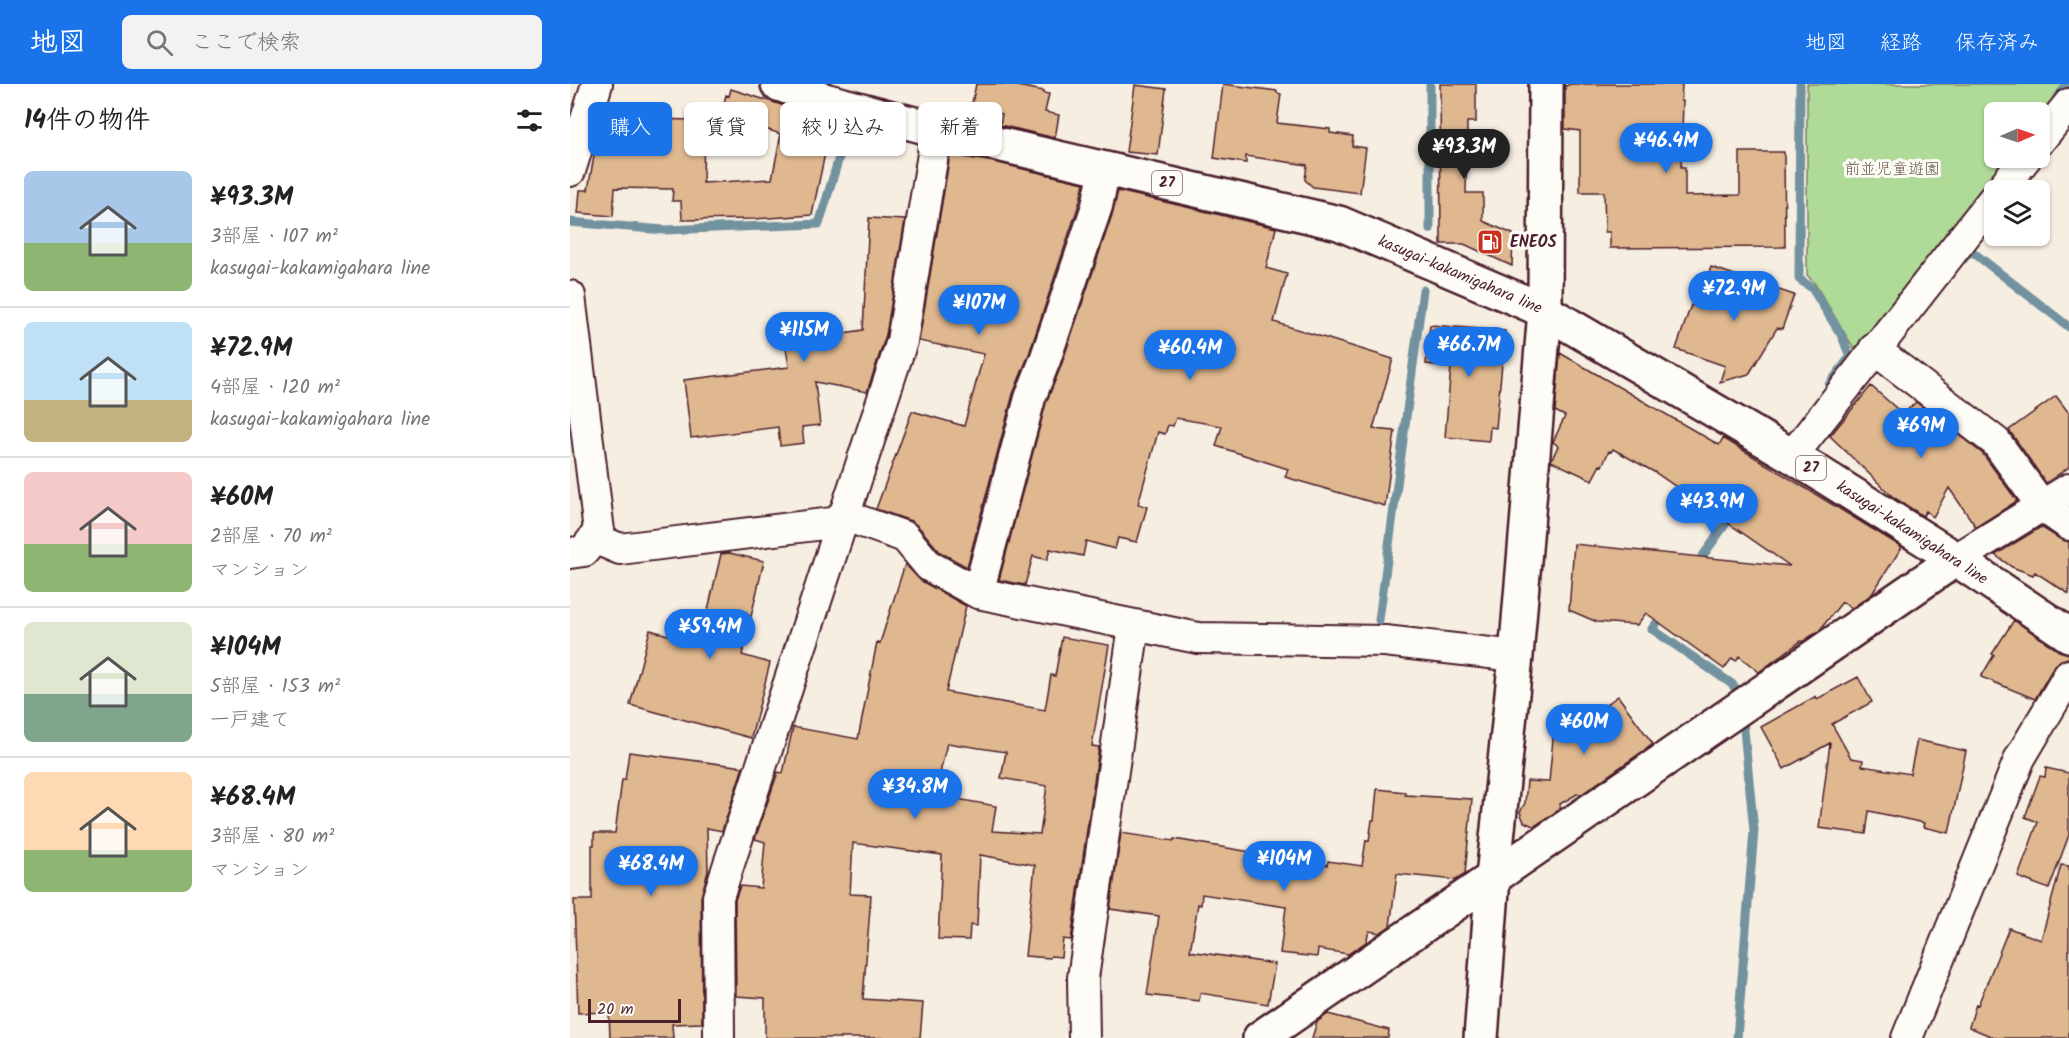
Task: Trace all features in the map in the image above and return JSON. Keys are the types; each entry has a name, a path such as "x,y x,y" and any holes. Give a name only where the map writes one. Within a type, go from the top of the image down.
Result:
{"street":[{"path":"570,171 597,84"},
{"name":"kasugai-kakamigahara line","path":"778,84 830,92 918,123"},
{"path":"1481,1038 1493,877 1545,311 1546,84"},
{"path":"2050,128 2069,104"},
{"name":"kasugai-kakamigahara line","path":"1002,145 1339,223 1545,311 1792,456 1956,559 2069,635"},
{"path":"719,1038 718,897 902,341 933,156"},
{"path":"2008,180 2018,168"},
{"path":"978,593 1030,398 1097,206 1105,169"},
{"path":"1792,456 1984,211"},
{"path":"570,296 599,531 582,545"},
{"path":"1874,349 1996,442 2042,506 2069,525"},
{"path":"1260,1038 1956,559 2069,489"},
{"path":"582,545 620,549 842,519 905,537 929,566 978,593 1134,626 1198,638 1385,641 1515,656"},
{"path":"1084,1038 1083,978 1134,626"},
{"path":"1907,1038 2020,758 2069,675"}],"green space":[{"name":"前並児童遊園","path":"1807,84 2067,84 2050,106 2050,102 1984,102 1984,168 2001,168 1992,180 1984,180 1984,190 1856,352 1815,284 1807,275"}],"building":[{"path":"976,84 1007,84 1044,91 1043,93 1049,94 1045,112 1059,115 1055,138 1002,125 1002,102 972,102"},
{"path":"1223,84 1277,91 1281,94 1277,123 1330,129 1330,133 1353,136 1352,146 1366,148 1360,193 1313,187 1305,180 1307,165 1246,156 1246,163 1214,158"},
{"path":"1440,84 1476,84 1476,122 1467,122 1466,193 1483,193 1483,221 1513,234 1512,266 1464,244 1441,244"},
{"path":"1571,84 1682,84 1681,168 1685,168 1685,196 1740,195 1740,152 1784,152 1785,247 1610,248 1610,232 1605,232 1604,192 1580,192 1580,131 1565,129 1565,86"},
{"path":"1135,85 1166,89 1158,155 1126,152"},
{"path":"731,89 780,104 780,134 768,130 768,102 724,102 726,95 729,96"},
{"path":"672,120 684,120 684,156 703,156 703,183 772,179 780,139 780,156 824,156 812,215 682,220 681,201 672,201 673,189 615,188 613,216 578,213 580,190 588,190 594,156 672,156"},
{"path":"950,156 989,161 1084,183 1029,354 1013,394 967,567 940,552 911,521 876,509 912,411 964,426 984,354 919,341"},
{"path":"1118,191 1276,228 1266,268 1287,274 1274,322 1393,359 1373,429 1395,431 1385,506 1285,477 1288,469 1216,446 1222,426 1176,418 1173,426 1168,425 1165,434 1158,432 1138,504 1147,507 1137,542 1118,538 1115,549 1086,541 1083,556 1050,549 1047,560 1033,556 1025,585 999,580 1046,403 1061,366"},
{"path":"869,218 905,220 886,335 867,392 815,382 820,425 802,427 804,443 780,446 778,427 691,438 684,380 789,367 785,342 863,330"},
{"path":"1711,267 1794,295 1782,329 1777,328 1749,374 1720,382 1725,366 1676,349 1691,305 1698,307"},
{"path":"1430,325 1505,331 1496,428 1490,427 1489,441 1445,437 1451,367 1426,364"},
{"path":"1560,353 1719,445 1723,438 1902,547 1872,594 1852,608 1842,602 1819,631 1801,641 1759,672 1739,656 1736,661 1732,658 1724,669 1646,613 1637,625 1597,622 1569,610 1574,544 1790,566 1656,473 1613,449 1609,451 1592,480 1551,461 1558,446 1553,442 1565,416 1555,411"},
{"path":"1871,386 1903,414 1916,402 1983,454 2017,501 1976,527 1949,488 1933,517 1926,511 1923,516 1893,497 1830,436"},
{"path":"2056,396 2069,413 2069,467 2046,483 2009,430"},
{"path":"2041,527 2069,542 2069,594 2035,572 2033,575 2012,567 1995,555"},
{"path":"729,553 764,561 742,655 770,663 751,738 630,705 650,630 700,644 721,554"},
{"path":"905,564 921,581 966,606 946,692 1045,710 1051,675 1055,676 1062,637 1109,645 1092,746 1099,747 1071,940 1063,939 1061,957 1025,956 1035,865 980,855 977,926 970,925 969,940 938,939 942,855 853,843 850,894 871,895 863,999 923,1003 920,1038 765,1038 765,998 736,996 735,900 740,886 761,888 765,842 755,839 778,772 783,773 793,727 858,739 877,642 880,643","holes":["947,743 1006,752 1001,778 1047,786 1040,834 992,831 996,806 935,795"]},
{"path":"2014,620 2059,651 2069,654 2069,658 2061,660 2054,666 2035,699 1981,677 1994,655 1992,654"},
{"path":"1858,677 1872,702 1832,724 1851,758 1863,760 1862,766 1910,774 1917,740 1966,751 1949,833 1923,827 1924,823 1869,811 1866,834 1819,828 1830,743 1784,769 1761,727 1816,696 1817,699"},
{"path":"1618,696 1653,744 1582,794 1577,794 1560,804 1560,809 1536,825 1524,822 1520,812 1525,803 1527,781 1549,782 1556,706 1600,709"},
{"path":"629,752 743,767 722,831 707,828 708,871 701,897 702,1023 672,1024 673,1038 610,1038 609,1012 578,1013 574,900 592,900 594,833 615,833 622,780 625,780"},
{"path":"2046,768 2069,773 2069,835 2049,889 2018,877 2038,822 2025,817 2040,776 2045,777"},
{"path":"1377,789 1405,792 1405,795 1472,799 1465,874 1456,880 1397,874 1390,926 1380,933 1369,931 1366,942 1348,954 1318,949 1317,957 1280,953 1286,907 1202,894 1201,905 1198,904 1190,951 1275,964 1268,1004 1200,993 1199,1001 1147,995 1159,916 1110,909 1121,833 1174,841 1174,839 1327,865 1328,861 1362,866 1366,840 1369,841 1372,820 1374,820"},
{"path":"2061,865 2069,866 2069,1038 1995,1038 1969,1027 1976,1004 1978,1005 2009,928 2041,940"},
{"path":"1328,1014 1389,1030 1388,1038 1312,1038 1317,1022"}],"waterway":[{"path":"1430,84 1430,229"},
{"path":"1800,84 1799,279 1812,288 1842,336 1850,357 1829,385"},
{"path":"2056,99 2068,84"},
{"path":"570,222 664,230 819,224 839,156"},
{"path":"1964,259 1970,250 2069,327"},
{"path":"1379,620 1423,290"},
{"path":"1695,567 1734,512"},
{"path":"1664,613 1652,629 1732,684 1738,692"},
{"path":"1737,1038 1754,831 1743,720"}],"place":[{"name":"ENEOS","path":"1490,242"}]}
